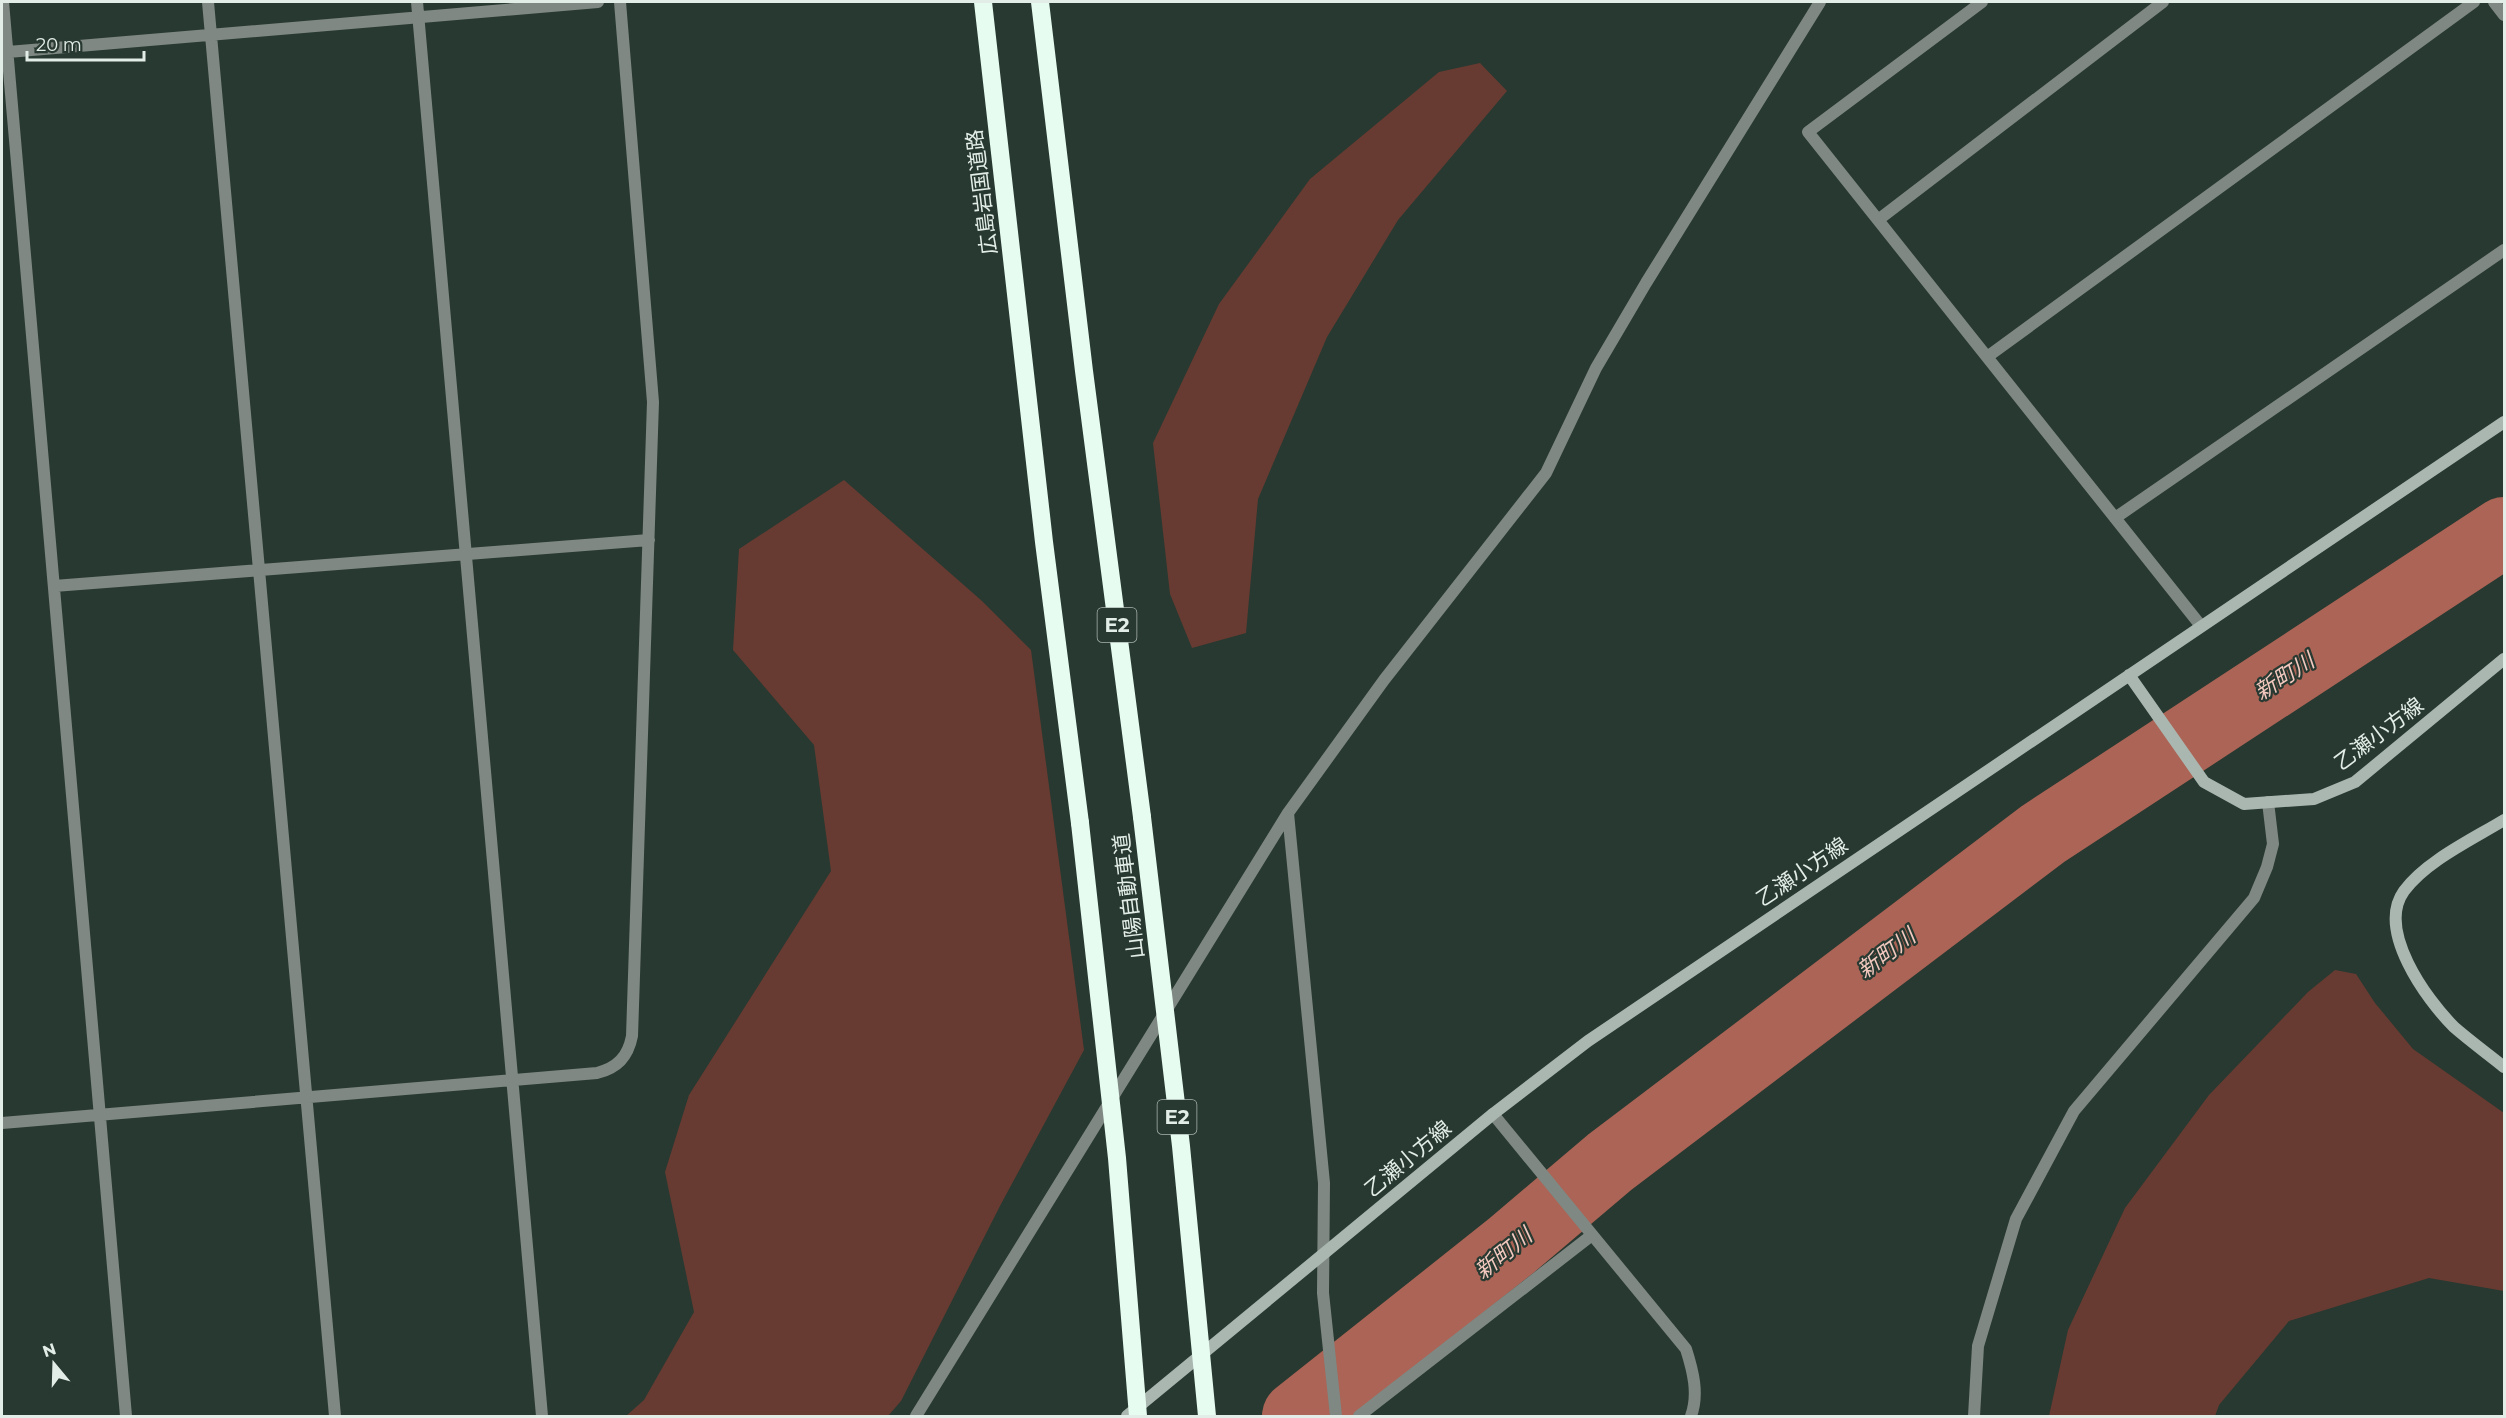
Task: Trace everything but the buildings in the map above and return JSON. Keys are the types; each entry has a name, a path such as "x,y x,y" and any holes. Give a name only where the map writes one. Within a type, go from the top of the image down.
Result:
{"highway":[{"name":"広島岩国道路","path":"982,2 1026,378"},
{"name":"山陽自動車道","path":"1040,2 1084,371 1142,817 1178,1122 1207,1416"},
{"name":"山陽自動車道","path":"1026,378 1044,542 1080,824 1117,1158 1138,1416"}],"main road":[{"path":"2130,675 2505,422"},
{"name":"乙瀬小方線","path":"1127,1416 1493,1114 1634,1008 2130,675 2204,782 2244,804 2314,799 2355,782 2505,659"},
{"path":"2505,819 2429,866 2403,892 2394,921 2403,954 2421,987 2454,1027 2505,1067"}],"street":[{"path":"3,2 126,1416"},
{"path":"208,2 335,1416"},
{"path":"417,2 542,1416"},
{"path":"8,52 598,2"},
{"path":"2,1123 604,1071 616,1065 629,1049 632,1036 653,402 620,2"},
{"path":"916,1416 1288,813 1384,680 1546,474 1596,368 1640,292 1820,2"},
{"path":"1982,2 1808,132 2201,626"},
{"path":"1878,220 2163,2"},
{"path":"1987,357 2474,2"},
{"path":"2494,2 2505,15"},
{"path":"2115,518 2505,250"},
{"path":"54,586 649,540"},
{"path":"1974,1416 1978,1346 2016,1219 2074,1111 2254,898 2267,867 2272,844 2268,802"},
{"path":"1288,813 1324,1183 1323,1293 1336,1416"},
{"path":"1493,1114 1686,1349 1695,1375 1694,1409 1691,1416"},
{"path":"1359,1416 1588,1231"}],"shaded area":[{"path":"1480,63 1507,91 1398,220 1327,337 1258,499 1246,633 1192,648 1170,594 1153,443 1219,304 1310,179 1439,72"},
{"path":"844,480 982,601 1031,650 1084,1050 1001,1204 901,1401 888,1416 626,1416 644,1400 694,1312 665,1172 689,1095 831,871 814,745 733,650 739,549"},
{"path":"2335,970 2356,974 2375,1003 2413,1049 2504,1113 2504,1291 2429,1278 2289,1321 2219,1405 2215,1416 2049,1416 2068,1330 2125,1208 2209,1095 2308,992"}],"waterway":[{"name":"新町川","path":"1297,1416 1511,1246 1610,1162 2043,834 2504,532"}]}
